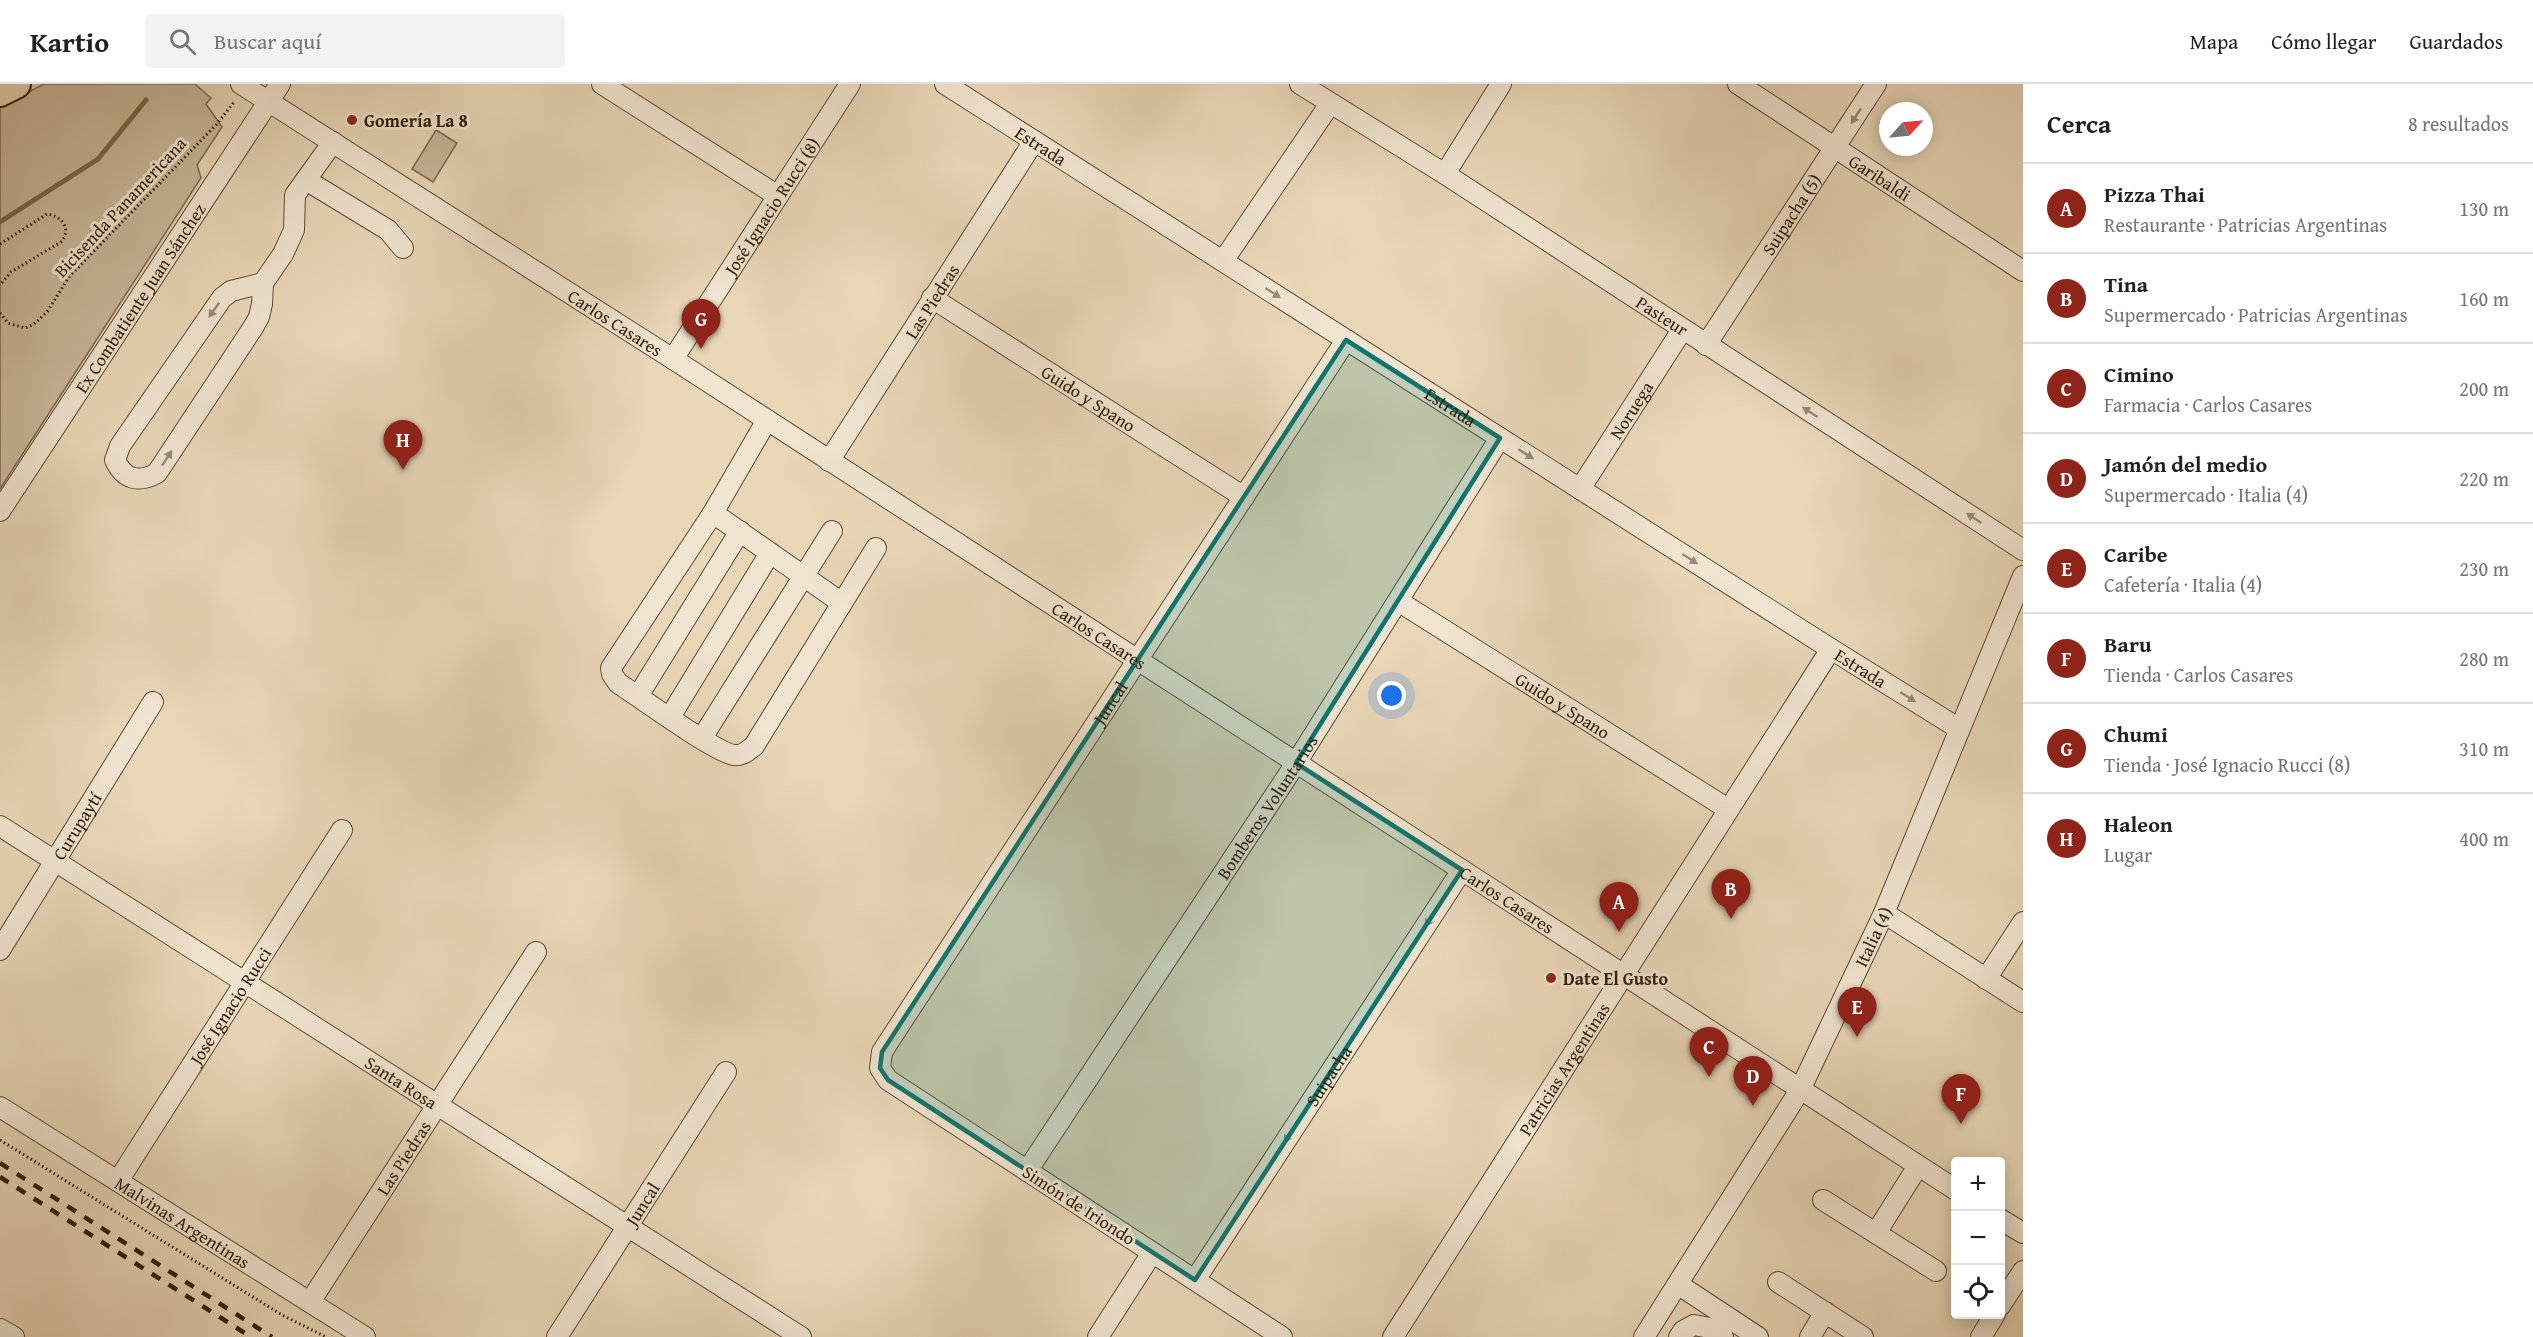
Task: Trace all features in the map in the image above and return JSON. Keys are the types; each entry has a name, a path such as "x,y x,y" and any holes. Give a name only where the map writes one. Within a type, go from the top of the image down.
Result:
{"highway":[{"path":"0,92 16,84"}],"street":[{"name":"Carlos Casares","path":"241,84 673,359 1951,1187"},
{"name":"Ex Combatiente Juan Sánchez","path":"0,511 279,84"},
{"path":"602,84 778,196"},
{"name":"José Ignacio Rucci (8)","path":"673,359 850,84"},
{"name":"Estrada","path":"945,84 1958,728"},
{"name":"Pasteur","path":"1300,84 1445,174 2023,550"},
{"path":"1445,174 1501,84"},
{"name":"Garibaldi","path":"1738,84 2023,271"},
{"name":"Suipacha (5)","path":"1706,345 1876,84"},
{"path":"1223,261 1330,104"},
{"name":"Las Piedras","path":"829,461 1034,141"},
{"path":"263,284 231,291 222,298 120,446 116,460 120,471 133,479 145,480 157,473 259,317 263,284 283,254 294,230 295,195 333,142"},
{"path":"306,180 388,230 403,248"},
{"name":"Guido y Spano","path":"933,298 1244,497"},
{"name":"Noruega","path":"1580,489 1682,330"},
{"name":"Juncal","path":"880,1068 882,1052 1346,340"},
{"path":"767,420 713,513 611,668 618,683 731,755 743,755 754,746 876,548"},
{"name":"Bomberos Voluntarios","path":"1027,1171 1296,763 1500,438"},
{"path":"713,513 842,603"},
{"path":"638,696 740,531"},
{"path":"702,738 832,531"},
{"path":"670,717 770,553"},
{"name":"Italia (4)","path":"1644,1337 1679,1285 1800,1090 1884,913 1958,728 2023,576"},
{"name":"Guido y Spano","path":"1398,601 1728,809"},
{"name":"Patricias Argentinas","path":"1393,1337 1831,649"},
{"name":"Curupaytí","path":"0,950 153,702"},
{"name":"Santa Rosa","path":"0,826 801,1337"},
{"name":"José Ignacio Rucci","path":"118,1181 342,830"},
{"name":"Suipacha","path":"1195,1280 1462,870"},
{"path":"1884,913 2023,1002"},
{"path":"1986,979 2023,922"},
{"name":"Las Piedras","path":"310,1302 536,952"},
{"name":"Simón de Iriondo","path":"880,1068 888,1080 1282,1337"},
{"name":"Juncal","path":"557,1337 726,1072"},
{"name":"Malvinas Argentinas","path":"0,1107 365,1337"},
{"path":"1876,1233 1918,1166"},
{"path":"1823,1200 1936,1271"},
{"path":"2005,1222 2023,1233"},
{"path":"1098,1337 1152,1252"},
{"path":"2005,1300 2023,1271"},
{"path":"1778,1282 1863,1337"},
{"path":"1679,1285 1758,1337"},
{"path":"1810,1337 1825,1312"},
{"path":"1981,1337 1992,1319"},
{"path":"1679,1337 1683,1331 1694,1325 1710,1328 1723,1337"},
{"path":"0,1329 14,1337"}],"path":[{"name":"Bicisenda Panamericana","path":"0,313 8,322 25,328 40,319 69,277 232,107"},
{"name":"Bicisenda Panamericana","path":"0,244 47,214 60,219 65,228 65,237 61,242 11,272 0,285"},
{"path":"0,1140 282,1315 327,1337"}],"highlighted area":[{"path":"1346,340 1500,438 1296,763 1462,870 1195,1280 888,1080 880,1068 882,1052"}],"shaded area":[{"path":"44,84 195,84 211,98 206,104 222,127 197,165 201,178 0,489 0,107"},
{"path":"436,130 457,143 433,182 412,169"}],"waterway":[{"path":"0,222 98,159 146,100"}],"railway":[{"path":"0,1163 272,1337"},
{"path":"0,1177 251,1337"}],"place":[{"name":"Gomería La 8","path":"352,120"},
{"name":"Chumi","path":"701,349"},
{"name":"Haleon","path":"403,470"},
{"name":"Tina","path":"1731,919"},
{"name":"Pizza Thai","path":"1619,932"},
{"name":"Date El Gusto","path":"1551,978"},
{"name":"Caribe","path":"1857,1037"},
{"name":"Cimino","path":"1709,1077"},
{"name":"Jamón del medio","path":"1753,1106"},
{"name":"Baru","path":"1961,1124"}]}
